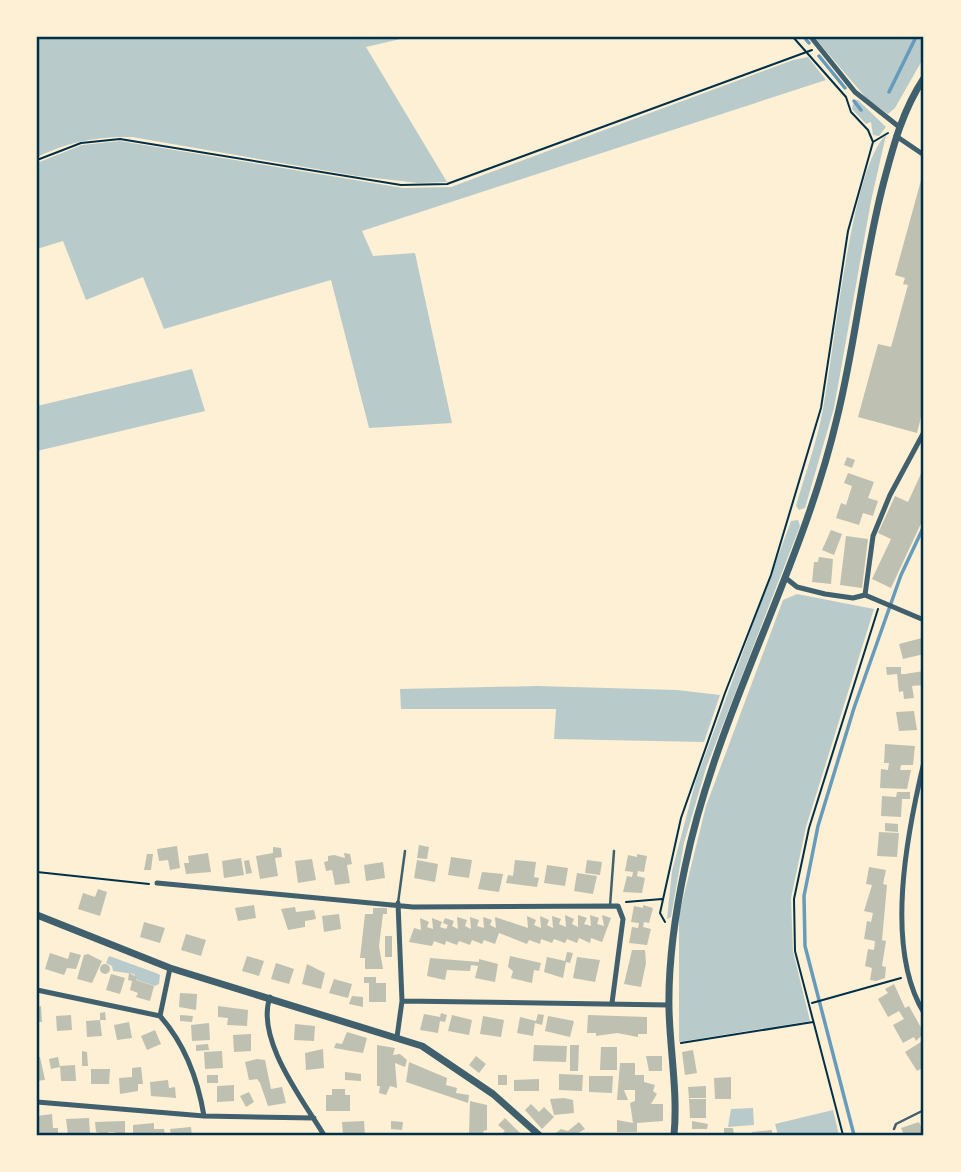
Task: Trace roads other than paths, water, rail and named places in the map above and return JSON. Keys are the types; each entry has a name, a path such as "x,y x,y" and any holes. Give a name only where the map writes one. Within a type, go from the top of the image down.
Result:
{"street":[{"path":"811,37 855,92 898,126"},
{"path":"674,1135 669,1005 671,936 702,802 726,731 786,579 837,419 871,231 898,126 924,78"},
{"path":"896,136 924,155"},
{"path":"865,595 873,536 914,444 924,432"},
{"path":"786,579 797,587 825,594 853,598 865,595 924,620"},
{"path":"924,762 909,833 903,910 907,976 924,1013"},
{"path":"157,883 353,903 398,903 426,907 614,906 623,919 612,1003"},
{"path":"397,1037 402,1001 398,903"},
{"path":"37,915 170,968 422,1046 493,1094 538,1135"},
{"path":"160,1016 170,968"},
{"path":"37,990 160,1016 183,1051 201,1095 204,1116"},
{"path":"270,997 266,1009 278,1058 324,1135"},
{"path":"402,1001 669,1005"},
{"path":"37,1102 204,1116 314,1118"}],"lane":[{"path":"614,850 614,906"},
{"path":"398,903 405,851"},
{"path":"894,1129 896,1124 924,1110"}],"waterway":[{"path":"804,37 809,43"},
{"path":"889,92 916,37"},
{"path":"819,56 845,88"},
{"path":"854,101 861,110"},
{"path":"854,1135 805,946 804,896 818,826 854,708 901,575 924,526"}]}
